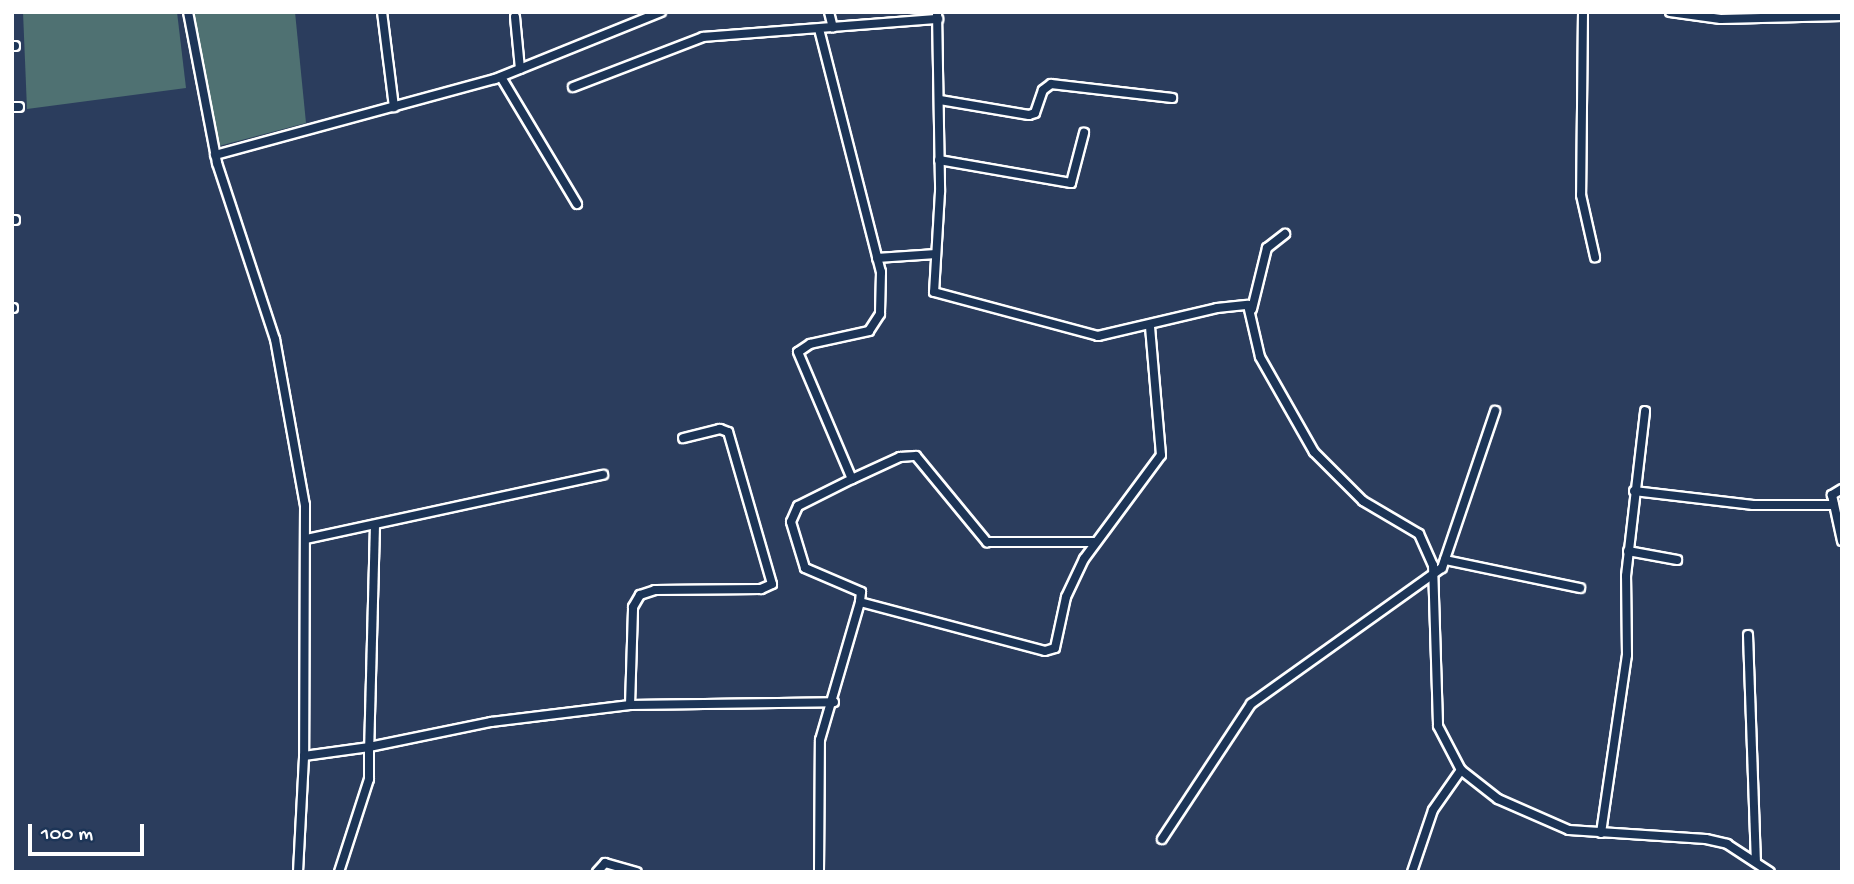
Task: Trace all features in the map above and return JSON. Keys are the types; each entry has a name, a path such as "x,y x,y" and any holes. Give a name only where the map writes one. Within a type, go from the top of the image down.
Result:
{"street":[{"path":"188,12 215,155 275,339 304,505 304,756 298,872"},
{"path":"382,12 394,107"},
{"path":"215,155 501,77 661,12"},
{"path":"829,12 833,28"},
{"path":"1583,12 1580,182 1595,257"},
{"path":"1670,12 1757,20 1842,16"},
{"path":"573,87 703,37 833,28 937,15 939,160 936,254 932,285 939,297 1098,336 1150,326 1217,307 1242,305 1252,309"},
{"path":"515,17 520,69"},
{"path":"819,29 881,272 876,326 798,352 852,479"},
{"path":"501,77 577,204"},
{"path":"940,100 1028,115 1035,113 1042,90 1051,84 1172,98"},
{"path":"939,160 1071,183 1076,178 1084,133"},
{"path":"1285,234 1267,248 1252,309 1259,357 1314,453 1363,501 1419,534 1434,576 1438,726 1461,770 1526,814 1569,830 1706,839 1727,844 1770,872"},
{"path":"877,258 936,254"},
{"path":"860,602 1051,651 1059,643 1066,597 1094,542 1161,455 1150,326"},
{"path":"1162,839 1251,704 1396,598 1434,576 1445,560 1495,411"},
{"path":"1601,833 1627,655 1628,551 1633,491 1645,411"},
{"path":"630,705 633,607 640,594 655,590 761,589 772,584 728,432 720,429 683,438"},
{"path":"819,872 819,752 861,592 806,568 791,522 798,506 900,457 916,456 987,542 1094,542"},
{"path":"306,539 603,475"},
{"path":"1842,489 1834,491 1834,505 1842,541"},
{"path":"1633,491 1753,505 1834,505"},
{"path":"339,872 369,779 375,525"},
{"path":"1628,551 1677,560"},
{"path":"1445,560 1580,587"},
{"path":"1748,635 1756,862"},
{"path":"304,756 369,747 491,722 630,705 834,702"},
{"path":"1412,872 1433,810 1461,770"},
{"path":"597,872 605,863 637,872"}],"green space":[{"path":"23,12 177,12 186,88 27,109"},
{"path":"194,12 295,12 306,123 219,146"}]}
